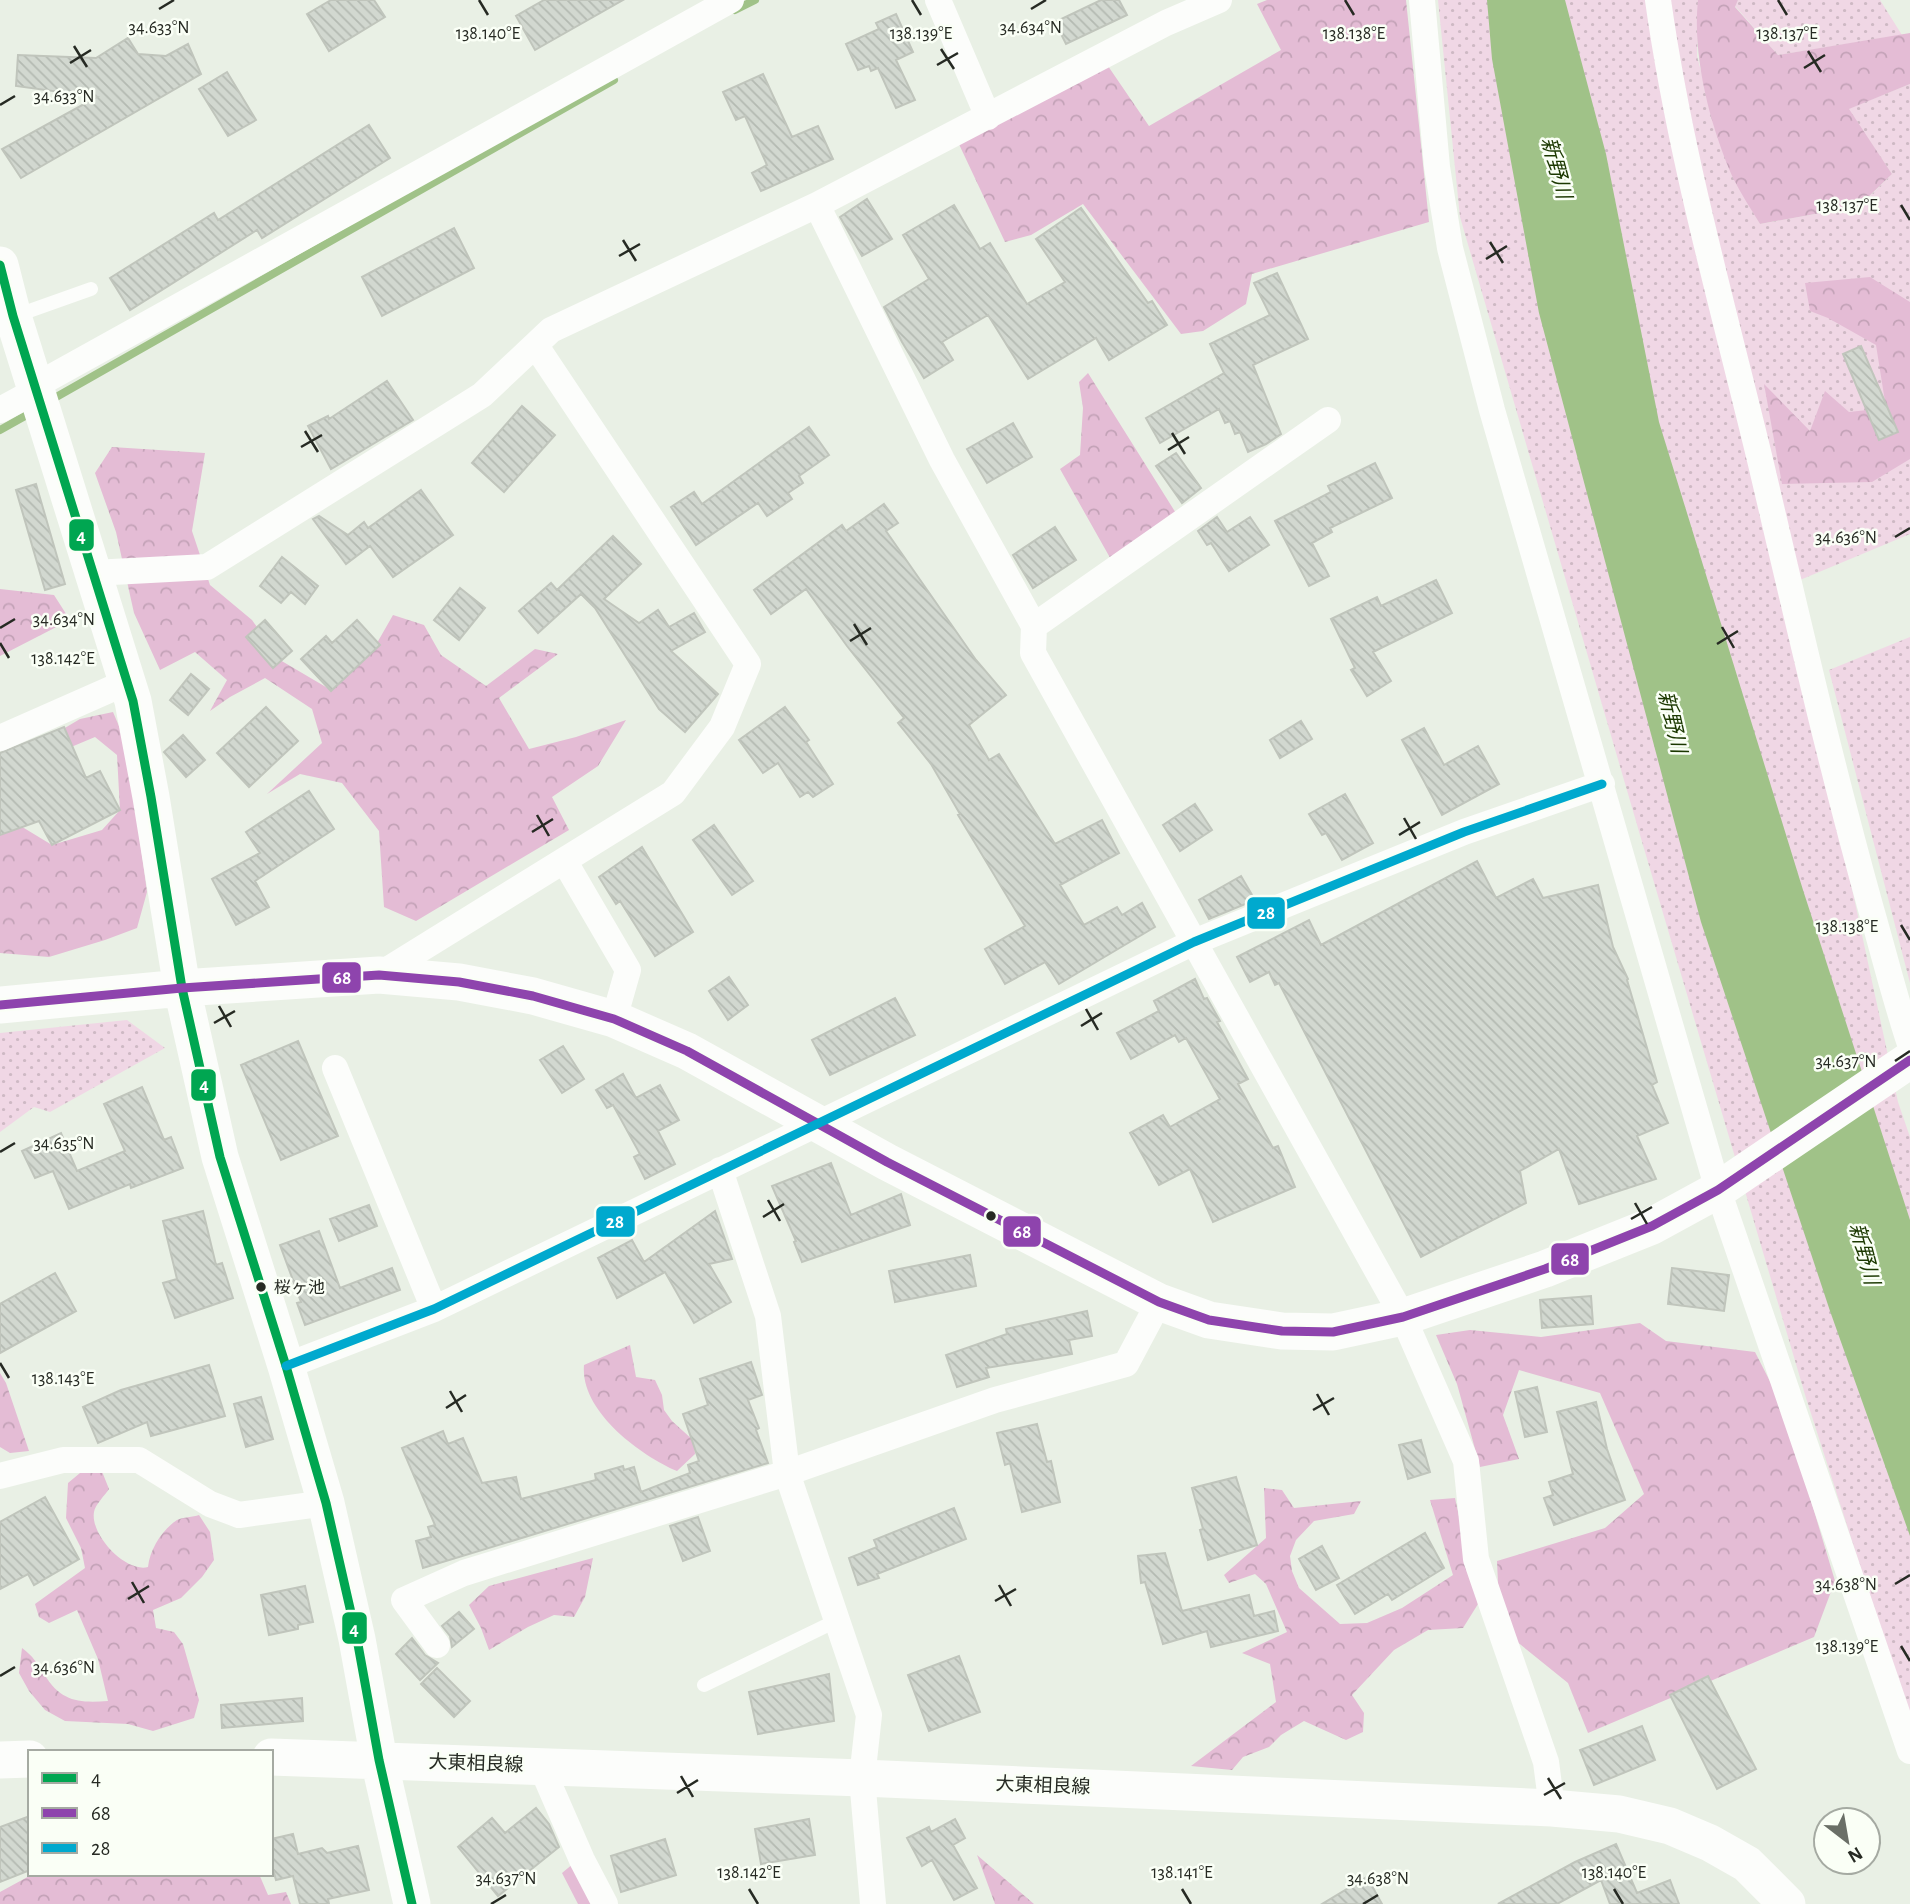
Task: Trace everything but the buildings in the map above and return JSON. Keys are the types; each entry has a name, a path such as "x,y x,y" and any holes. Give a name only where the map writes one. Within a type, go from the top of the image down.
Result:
{"street":[{"path":"0,410 731,0"},
{"path":"938,0 988,117"},
{"path":"93,573 207,567 482,395 551,330 817,205 1166,23 1219,0"},
{"path":"1422,0 1437,167 1450,248 1507,462 1602,784 1910,1751"},
{"path":"0,1005 181,988 379,975 460,982 533,996 614,1019 687,1051 899,1169 1159,1302 1209,1320 1282,1331 1333,1332 1403,1317 1545,1269 1652,1226 1727,1183 1904,1058 1891,986 1839,794 1755,438 1700,220 1658,0"},
{"path":"817,205 942,460 1034,626 1033,653 1403,1317 1466,1461 1476,1559 1546,1762 1552,1808"},
{"path":"0,265 13,316 133,702 181,988 220,1157 326,1503 412,1904"},
{"path":"379,975 673,793 722,727 748,664 536,346"},
{"path":"1034,626 1328,419"},
{"path":"0,738 127,682"},
{"path":"286,1366 434,1309 1194,942 1464,832 1602,784"},
{"path":"565,862 628,970 614,1019"},
{"path":"334,1068 434,1309"},
{"path":"720,1170 768,1315 787,1473 869,1715 862,1778 873,1904"},
{"path":"437,1645 404,1600 464,1573 787,1473 995,1400 1126,1364 1159,1302"},
{"path":"0,1476 63,1460 139,1460 210,1504 239,1515 326,1503"},
{"name":"大東相良線","path":"273,1757 862,1778 1552,1808 1619,1814 1670,1826 1710,1843 1747,1864 1787,1904"},
{"path":"0,1760 28,1759"},
{"path":"541,1766 582,1860 605,1904"}],"lane":[{"path":"13,316 91,289"},
{"path":"704,1685 838,1620"}],"shaded area":[{"path":"1438,0 1699,0 1697,56 1713,117 1734,178 1760,224 1860,206 1892,174 1848,109 1910,84 1910,534 1800,580 1758,452 1898,1102 1910,1137 1910,1742 1862,1572 1806,1398 1460,217"},
{"path":"1738,0 1880,0 1902,35 1778,55 1735,6"},
{"path":"1910,637 1910,983 1829,670"},
{"path":"127,1020 165,1048 50,1112 34,1107 0,1132 0,1033"}],"green space":[{"path":"1267,0 1406,0 1429,222 1252,274 1246,304 1203,331 1181,334 1083,204 1031,235 1005,242 957,140 1108,66 1149,126 1281,50 1257,4"},
{"path":"1698,0 1738,0 1735,7 1778,55 1910,33 1910,84 1849,109 1892,174 1859,206 1760,224 1733,178 1710,114 1700,67"},
{"path":"1870,277 1910,302 1910,459 1872,482 1782,484 1764,384 1810,431 1825,391 1849,412 1886,408 1876,345 1810,311 1805,283"},
{"path":"1088,373 1179,518 1113,563 1060,469 1080,455 1083,408 1079,382"},
{"path":"112,447 205,453 192,531 210,585 252,620 280,660 331,690 377,643 393,615 424,625 441,655 486,686 535,649 558,654 499,698 529,749 626,720 598,766 552,797 569,830 416,921 384,907 379,831 342,783 300,774 267,794 322,743 312,709 265,678 210,711 227,680 195,652 160,670 134,613 116,532 95,473"},
{"path":"0,589 54,595 70,620 0,656"},
{"path":"113,712 127,745 147,892 137,928 49,957 0,953 0,779 14,822 52,845 102,830 120,810 117,755 95,737 64,750 53,735 80,719"},
{"path":"1640,1323 1666,1341 1755,1352 1783,1407 1835,1581 1814,1637 1588,1733 1568,1683 1500,1628 1497,1561 1605,1528 1644,1494 1600,1393 1519,1370 1503,1415 1519,1459 1480,1467 1457,1384 1436,1335 1470,1330 1541,1337"},
{"path":"630,1345 636,1377 655,1380 662,1395 664,1410 694,1441 695,1454 677,1471 646,1454 615,1429 602,1415 585,1382 584,1365"},
{"path":"0,1373 6,1383 29,1451 10,1453 0,1447"},
{"path":"101,1469 109,1489 95,1509 94,1521 111,1550 130,1564 148,1567 158,1540 166,1529 179,1519 199,1515 210,1532 214,1560 202,1577 181,1598 153,1610 156,1628 174,1632 183,1644 199,1700 194,1718 153,1731 128,1724 65,1721 45,1710 29,1691 19,1673 22,1648 50,1683 64,1695 79,1701 108,1701 98,1659 77,1610 49,1623 39,1617 35,1604 85,1568 81,1548 66,1518 68,1483 80,1473"},
{"path":"1264,1488 1282,1490 1294,1508 1361,1501 1354,1514 1314,1521 1296,1540 1290,1556 1292,1571 1299,1588 1340,1624 1367,1623 1402,1608 1453,1575 1430,1500 1455,1498 1478,1604 1463,1628 1428,1630 1394,1650 1352,1695 1364,1713 1363,1732 1346,1740 1304,1721 1281,1735 1269,1747 1243,1757 1232,1770 1191,1766 1276,1702 1270,1664 1242,1653 1287,1632 1266,1584 1255,1574 1229,1583 1224,1575 1266,1538"},
{"path":"593,1558 585,1597 574,1617 554,1615 489,1650 469,1605 489,1586"},
{"path":"977,1855 1034,1904 995,1904"},
{"path":"574,1863 599,1904 578,1904 562,1873"},
{"path":"29,1876 260,1876 268,1895 286,1892 291,1904 0,1904 0,1892"}],"water":[{"name":"新野川","path":"1487,0 1565,0 1606,154 1659,422 1803,890 1910,1220 1910,1536 1830,1311 1701,922 1539,313 1492,59"}],"waterway":[{"path":"735,10 755,0"},
{"path":"51,400 614,80"},
{"path":"0,430 34,411"}],"transit line":[{"name":"4","path":"0,265 13,316 133,701 182,988 220,1157 326,1503 412,1904"},
{"name":"28","path":"286,1366 434,1309 1194,942 1464,832 1602,784"},
{"name":"68","path":"0,1005 182,988 379,975 459,982 533,996 614,1019 687,1051 887,1162 1159,1302 1209,1320 1282,1331 1333,1332 1403,1317 1545,1269 1652,1226 1718,1190 1910,1060"}],"place":[{"name":"桜ヶ池","path":"261,1287"}]}
